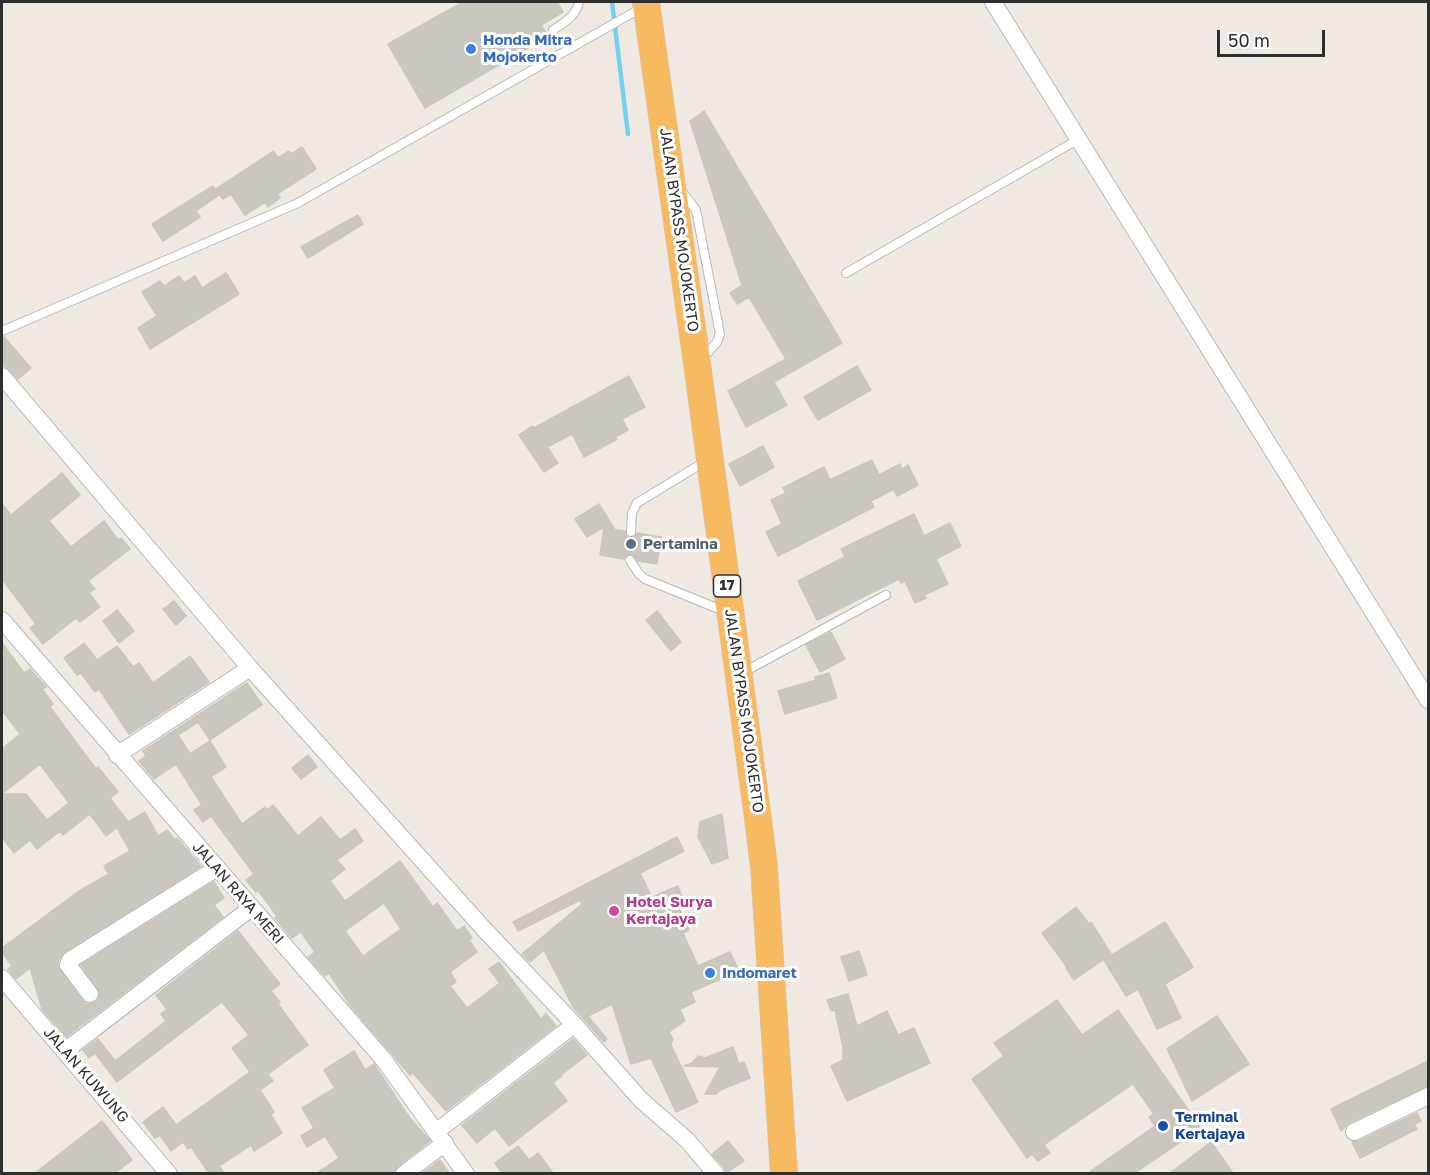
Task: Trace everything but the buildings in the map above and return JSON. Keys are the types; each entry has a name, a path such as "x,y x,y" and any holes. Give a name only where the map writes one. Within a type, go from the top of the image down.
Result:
{"highway":[{"name":"JALAN BYPASS MOJOKERTO","path":"646,3 697,363 764,867 784,1173"}],"street":[{"path":"993,2 1428,700"},
{"path":"2,376 250,668 641,1100 687,1140 716,1173"},
{"name":"JALAN RAYA MERI","path":"2,620 384,1060 466,1173"},
{"path":"117,755 250,668"},
{"path":"90,994 68,965 70,960 217,868"},
{"path":"65,1051 251,908"},
{"name":"JALAN KUWUNG","path":"2,978 169,1173"},
{"path":"404,1173 440,1138 566,1031"},
{"path":"1354,1132 1428,1096"}],"lane":[{"path":"553,30 574,14 579,2"},
{"path":"2,331 298,203 646,3"},
{"path":"846,273 1079,139"},
{"path":"631,532 632,513 637,503 710,459"},
{"path":"630,560 645,579 730,613"},
{"path":"739,675 886,595"}],"waterway":[{"path":"612,2 628,134"}],"place":[{"name":"Honda Mitra Mojokerto","path":"471,49"},
{"name":"Pertamina","path":"631,544"},
{"name":"Hotel Surya Kertajaya","path":"614,911"},
{"name":"Indomaret","path":"710,973"},
{"name":"Terminal Kertajaya","path":"1163,1126"}]}
